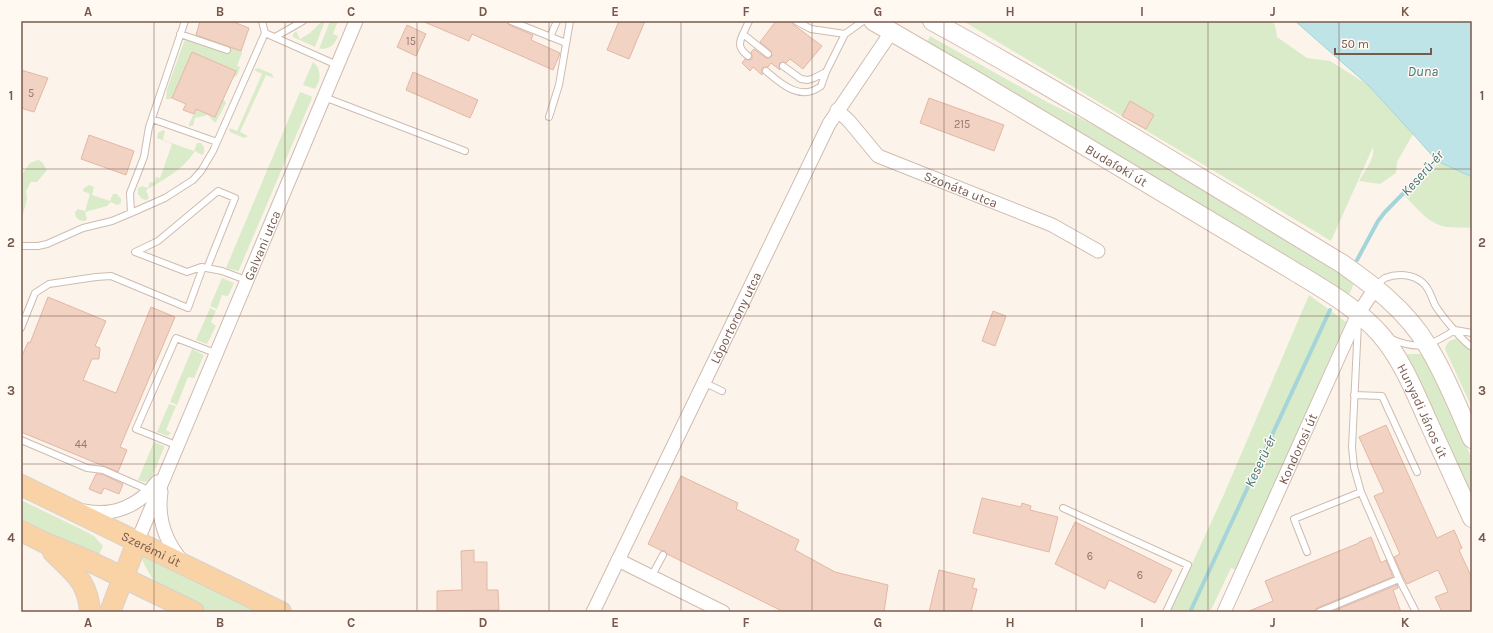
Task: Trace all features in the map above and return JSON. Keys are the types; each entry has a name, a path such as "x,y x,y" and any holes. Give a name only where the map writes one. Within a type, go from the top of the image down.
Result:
{"main road":[{"name":"Budafoki út","path":"873,21 895,26 1292,270 1335,297 1358,314"},
{"path":"932,21 983,49 1143,144 1341,263 1376,287 1407,318 1427,344 1468,423 1472,439"},
{"name":"Hunyadi János út","path":"1358,314 1380,334 1398,360 1412,386 1472,518"},
{"name":"Szerémi út","path":"21,485 281,612"},
{"path":"21,531 89,561 194,612"},
{"path":"43,542 75,572 88,597 90,612"},
{"name":"Galvani utca","path":"110,612 137,542"}],"street":[{"name":"Galvani utca","path":"137,542 176,445 356,21"},
{"name":"Lőportorony utca","path":"593,612 829,124 837,110 878,54 895,26"},
{"name":"Szonáta utca","path":"837,110 849,121 878,156 1052,225 1098,251"},
{"name":"Kondorosi út","path":"1224,612 1358,314 1376,287"},
{"name":"Galvani utca","path":"70,508 93,513 113,512 127,507 151,491 166,469"},
{"name":"Galvani utca","path":"166,469 161,494 161,520 166,536 175,552 187,566"},
{"path":"618,560 723,612"}],"lane":[{"path":"130,213 130,193 144,157 149,127 185,21"},
{"path":"21,246 38,246 47,244 83,228 112,220 165,198 193,180 208,162 265,33 262,21"},
{"path":"274,37 303,21"},
{"path":"511,21 566,43"},
{"path":"550,37 557,21"},
{"path":"549,117 560,85 570,21"},
{"path":"748,56 740,49 739,44 749,21"},
{"path":"796,21 811,29 845,34"},
{"path":"766,71 786,87 801,92 812,91 822,86 826,72 845,34 863,21"},
{"path":"265,33 337,65"},
{"path":"180,34 227,50"},
{"path":"743,34 768,54"},
{"path":"783,66 801,79 808,80 826,72"},
{"path":"324,97 465,151"},
{"path":"152,119 217,142"},
{"path":"21,328 35,293 49,284 96,277 111,276 188,308 205,268 235,198 218,192 158,241 135,252 187,272 201,267 205,268 222,272 246,280"},
{"path":"1376,287 1383,279 1397,275 1405,275 1418,280 1429,290 1436,305 1465,344 1472,347"},
{"path":"1358,314 1352,447 1354,467 1361,492 1399,579 1416,612"},
{"path":"1380,334 1405,345 1418,346 1441,339 1455,330 1472,333"},
{"path":"176,445 136,429 176,338 215,353"},
{"path":"704,382 722,391"},
{"path":"1354,395 1382,396 1417,472"},
{"path":"21,440 87,468 103,470 151,491"},
{"path":"1307,552 1294,519 1361,492"},
{"path":"1063,508 1188,565 1166,612"},
{"path":"651,576 663,555"},
{"path":"1319,612 1399,579"}],"green space":[{"path":"322,21 325,21 315,47 293,37 293,34 296,31 300,39 310,33"},
{"path":"330,21 338,21 333,34 338,36 331,46 319,49"},
{"path":"963,21 1272,21 1275,25 1277,37 1307,58 1330,61 1368,85 1413,134 1397,162 1396,173 1380,184 1359,181 1371,160 1373,147 1331,241"},
{"path":"930,36 1047,102 1108,132 1307,251 1354,283 1350,293 1347,295 927,42"},
{"path":"185,39 225,53 228,47 241,50 242,53 237,66 240,67 237,76 232,78 235,70 192,52 172,98 174,99 166,99 167,89"},
{"path":"313,62 318,68 320,75 315,89 303,85"},
{"path":"258,68 272,74 274,78 266,75 240,132 248,136 244,138 230,132 229,128 237,131 262,74 254,70"},
{"path":"300,92 311,96 312,98 239,270 226,268"},
{"path":"223,98 226,103 216,122 214,122 208,115 195,118 193,126 189,126 196,109 215,117"},
{"path":"163,130 165,131 163,140 194,151 197,143 201,143 204,147 204,153 202,155 195,151 179,169 146,190 149,198 146,200 142,199 138,194 138,188 142,186 148,188 150,182 154,183 156,177 160,178 172,144 157,138 158,133"},
{"path":"38,160 42,162 47,170 37,182 31,182 26,191 27,199 21,222 21,176 30,163"},
{"path":"1440,162 1472,177 1472,228 1440,226 1423,215 1404,195"},
{"path":"89,185 94,187 92,195 110,201 113,194 117,194 121,199 121,203 117,205 111,202 107,206 85,212 87,219 85,221 79,220 75,212 78,209 85,211 90,194 83,191 83,189"},
{"path":"222,278 234,283 228,296 222,295 217,309 210,306"},
{"path":"1309,295 1346,322 1237,570 1231,568 1210,612 1170,612 1225,492"},
{"path":"210,308 216,311 211,322 216,326 207,344 196,340"},
{"path":"1455,339 1472,340 1472,408 1445,349 1448,342"},
{"path":"192,349 204,355 194,378 188,377 177,405 170,402"},
{"path":"1408,354 1423,354 1438,382 1472,459 1472,502 1406,357"},
{"path":"169,404 176,406 166,430 171,433 168,436 157,432"},
{"path":"154,442 164,446 164,448 151,479 144,482 138,480"},
{"path":"21,500 94,536 103,546 98,557 21,520"},
{"path":"142,555 264,612 209,612 164,590 155,583 145,566"}],"water":[{"name":"Duna","path":"1295,21 1472,21 1472,177 1437,161 1368,85"}],"building":[{"path":"200,21 231,21 249,28 241,51 196,35"},
{"path":"422,21 507,21 509,25 533,35 531,40 560,53 553,70 472,34 469,41"},
{"path":"619,21 645,21 629,59 607,50"},
{"path":"776,21 792,21 794,25 822,46 803,69 790,59 786,63 780,63 780,70 771,63 768,67 762,68 762,75 753,67 750,71 742,63 745,59 752,59 751,52 754,49 766,58 772,56 771,51 760,42"},
{"path":"407,25 426,34 416,56 397,47"},
{"path":"192,52 236,71 215,117 196,109 194,114 183,110 186,104 172,98"},
{"path":"21,70 48,78 34,112 21,108"},
{"path":"413,72 478,100 470,118 406,90"},
{"path":"929,98 1004,125 994,151 920,123"},
{"path":"1130,101 1154,115 1146,129 1122,116"},
{"path":"89,135 134,151 126,175 81,159"},
{"path":"48,297 106,321 95,346 100,348 99,359 92,359 83,380 116,393 151,307 175,317 120,447 127,450 118,472 21,432 21,358 28,342 30,343"},
{"path":"993,311 1006,316 995,346 982,341"},
{"path":"1386,425 1437,538 1454,530 1462,548 1459,550 1472,578 1472,612 1442,612 1435,597 1448,592 1438,570 1407,584 1403,577 1394,557 1400,554 1374,496 1384,492 1359,437"},
{"path":"96,474 102,474 123,484 119,494 104,488 101,494 89,489"},
{"path":"681,476 738,503 736,509 799,540 795,550 835,572 888,585 884,612 784,612 667,554 665,551 648,544"},
{"path":"982,498 1021,507 1022,503 1031,506 1030,510 1058,517 1049,552 973,533"},
{"path":"1075,522 1172,570 1155,603 1109,580 1105,589 1055,564"},
{"path":"1371,537 1381,563 1386,560 1393,577 1317,608 1315,612 1247,612 1273,601 1265,581"},
{"path":"474,550 474,562 487,562 487,590 498,590 499,610 437,611 437,591 462,590 461,551"},
{"path":"939,570 975,579 972,588 977,589 971,612 929,612"},
{"path":"1397,585 1398,588 1393,590 1401,612 1331,612"}],"waterway":[{"name":"Keserű-ér","path":"1357,260 1378,221 1385,212 1438,158"},
{"name":"Keserű-ér","path":"1190,612 1330,310"}]}
